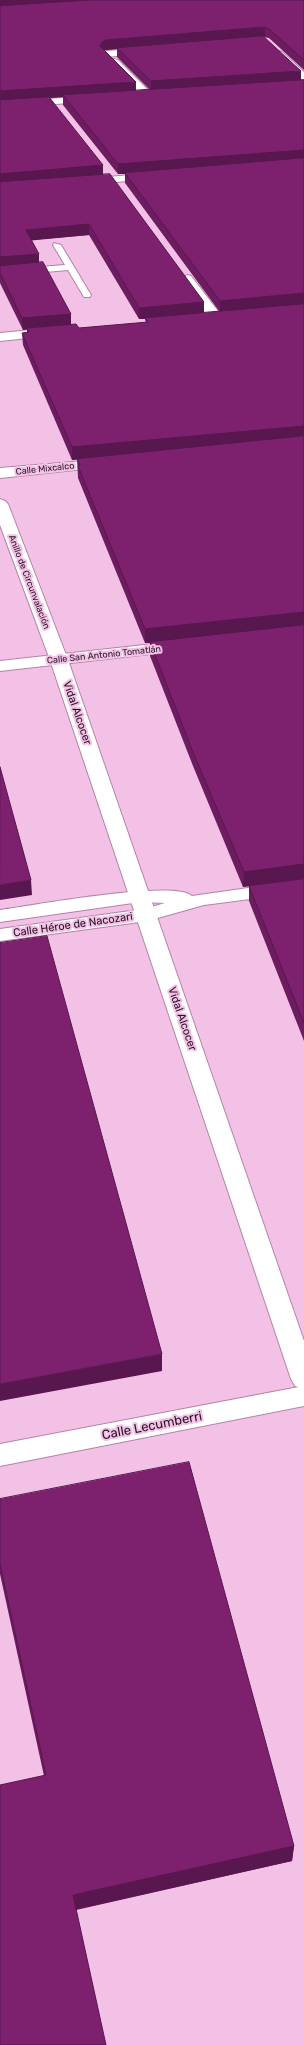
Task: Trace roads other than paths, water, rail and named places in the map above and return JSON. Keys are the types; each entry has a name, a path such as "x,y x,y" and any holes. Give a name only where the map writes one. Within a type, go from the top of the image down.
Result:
{"street":[{"path":"270,46 304,77"},
{"path":"131,96 151,95 106,54 154,50"},
{"path":"0,105 100,98"},
{"path":"52,101 62,113"},
{"path":"105,168 123,192"},
{"path":"76,183 162,176"},
{"path":"179,268 216,318"},
{"path":"200,319 231,317"},
{"path":"0,337 62,332"},
{"name":"Calle Mixcalco","path":"0,473 125,461"},
{"name":"Anillo de Circunvalación","path":"0,504 59,660"},
{"name":"Calle San Antonio Tomatlán","path":"0,666 193,645"},
{"name":"Vidal Alcocer","path":"59,660 304,1379"},
{"path":"143,906 304,886"},
{"name":"Calle Héroe de Nacozari","path":"0,916 143,906"},
{"name":"Calle Héroe de Nacozari","path":"0,935 143,906"},
{"name":"Calle Lecumberri","path":"0,1455 304,1396"}],"lane":[{"path":"57,245 87,295"},
{"path":"0,273 70,267"}]}
